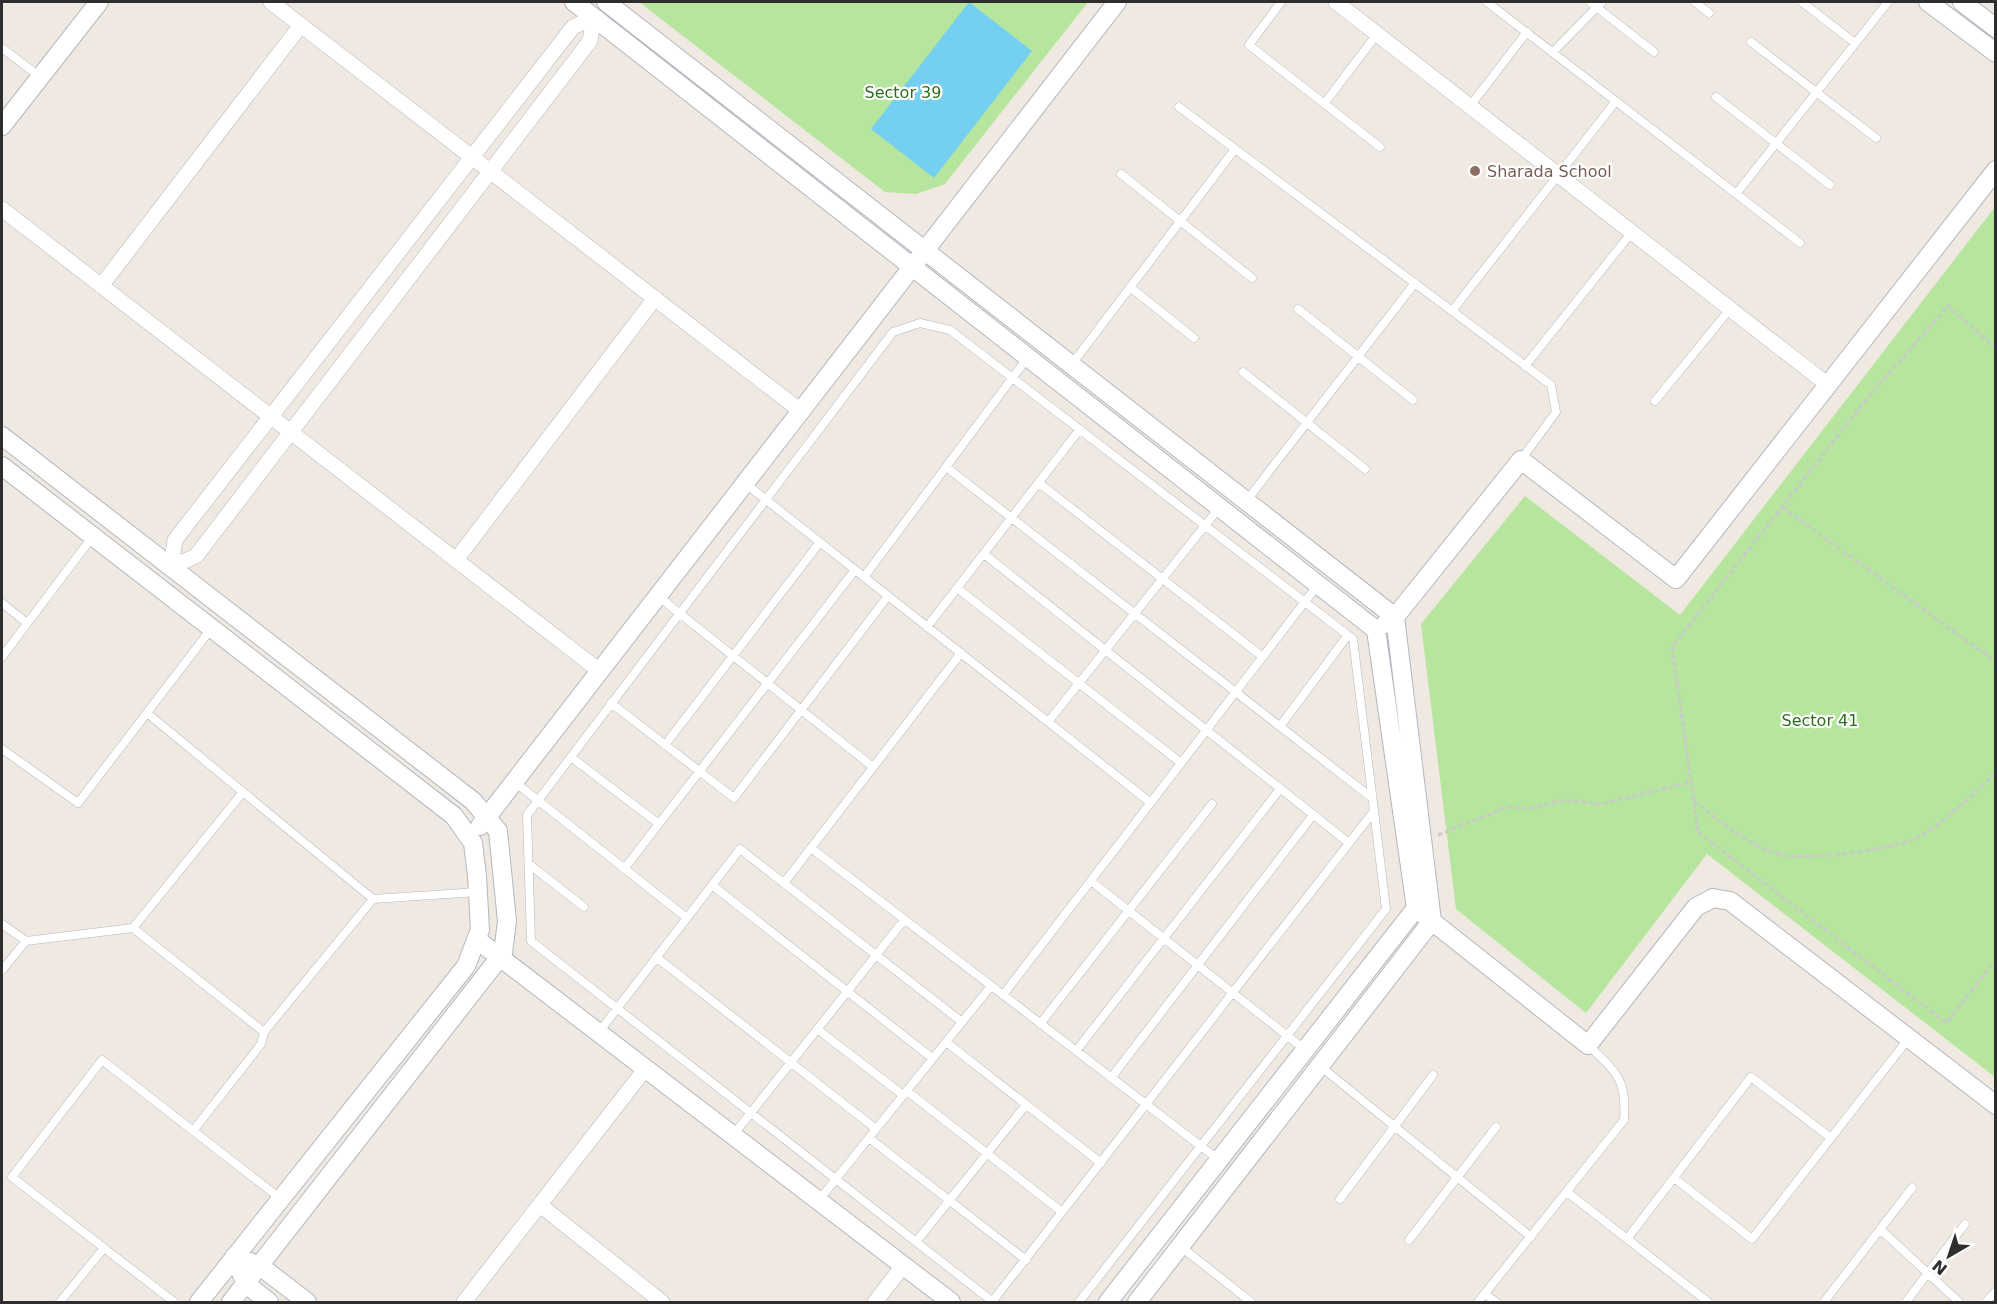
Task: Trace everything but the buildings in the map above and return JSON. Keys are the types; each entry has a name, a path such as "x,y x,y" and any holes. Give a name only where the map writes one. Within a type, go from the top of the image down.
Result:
{"street":[{"path":"2,126 99,2"},
{"path":"271,2 802,412"},
{"path":"574,2 1377,630 1416,908 1588,1046 1696,907 1713,898 1730,901 1995,1105"},
{"path":"606,2 1395,617 1432,921 1137,1302"},
{"path":"469,837 488,819 516,783 1117,2"},
{"path":"1336,2 1828,385"},
{"path":"1928,2 1995,53"},
{"path":"1962,2 1995,28"},
{"path":"171,567 175,540 573,27 594,17"},
{"path":"171,567 196,555 291,432 590,41 594,17"},
{"path":"101,286 301,25"},
{"path":"1377,630 1395,617 1521,460 1676,579 1995,170"},
{"path":"2,209 601,672"},
{"path":"456,560 655,298"},
{"path":"2,436 473,801 498,831 507,921 503,953 231,1302"},
{"path":"2,466 454,816 473,843 480,930 466,966 199,1302"},
{"path":"1108,1302 1416,908"},
{"path":"476,939 951,1302"},
{"path":"464,1302 646,1068"},
{"path":"540,1205 662,1302"},
{"path":"234,1257 260,1266 307,1302"},
{"path":"234,1257 246,1284 269,1302"},
{"path":"875,1302 903,1266"}],"lane":[{"path":"1281,2 1249,45 1380,147"},
{"path":"1487,2 1800,243"},
{"path":"1695,2 1709,13"},
{"path":"1802,2 1855,43"},
{"path":"1736,194 1888,2"},
{"path":"1552,52 1596,3 1654,52"},
{"path":"1470,106 1527,32"},
{"path":"1324,104 1377,34"},
{"path":"1751,42 1876,138"},
{"path":"2,48 40,77"},
{"path":"1716,97 1830,185"},
{"path":"1452,311 1616,101"},
{"path":"1179,107 1551,385 1556,412 1521,460"},
{"path":"1072,364 1235,149"},
{"path":"1121,174 1252,278"},
{"path":"1525,366 1632,232"},
{"path":"1246,501 1415,283"},
{"path":"1130,287 1194,338"},
{"path":"1298,309 1413,400"},
{"path":"1655,400 1730,309"},
{"path":"1079,1302 1386,909 1353,639 950,330 920,323 893,332 527,815 531,941 993,1302 1374,811"},
{"path":"864,577 1028,357"},
{"path":"1243,372 1365,469"},
{"path":"927,627 1080,429"},
{"path":"946,467 1281,725 1372,798"},
{"path":"1039,483 1263,657"},
{"path":"746,484 1151,803"},
{"path":"1048,722 1220,507"},
{"path":"2,657 93,536"},
{"path":"665,744 820,542"},
{"path":"984,554 1349,843"},
{"path":"624,869 855,570"},
{"path":"1003,995 1318,585"},
{"path":"957,588 1181,763"},
{"path":"611,704 734,798 888,596"},
{"path":"658,597 873,767"},
{"path":"2,603 27,622"},
{"path":"2,749 78,803 212,628"},
{"path":"1281,725 1348,635"},
{"path":"784,883 961,653"},
{"path":"147,713 373,899 478,892"},
{"path":"571,758 659,824"},
{"path":"516,783 687,918"},
{"path":"1076,1051 1280,789"},
{"path":"2,924 26,941 133,928 243,792"},
{"path":"1040,1024 1212,804"},
{"path":"1111,1078 1314,815"},
{"path":"811,848 1219,1160"},
{"path":"599,1032 740,849 962,1022"},
{"path":"529,864 584,907"},
{"path":"1091,881 1306,1050"},
{"path":"712,885 932,1058"},
{"path":"193,1131 261,1044 264,1032 373,899"},
{"path":"734,1134 904,920"},
{"path":"133,928 264,1032"},
{"path":"2,970 26,941"},
{"path":"656,957 876,1129"},
{"path":"819,1200 991,986"},
{"path":"817,1029 1062,1212"},
{"path":"1674,1179 1752,1239 1909,1038"},
{"path":"946,1042 1101,1163"},
{"path":"1478,1302 1624,1120 1626,1095 1614,1070 1588,1046"},
{"path":"174,1302 12,1177 102,1060 280,1199"},
{"path":"1320,1066 1531,1237"},
{"path":"1340,1199 1433,1075"},
{"path":"1628,1239 1752,1077 1831,1138"},
{"path":"916,1242 1026,1105"},
{"path":"1409,1240 1496,1127"},
{"path":"869,1138 1026,1260"},
{"path":"1824,1302 1912,1188"},
{"path":"1567,1192 1708,1302"},
{"path":"1906,1302 1965,1224"},
{"path":"1880,1229 1959,1302"},
{"path":"1180,1246 1251,1302"},
{"path":"60,1302 104,1248"},
{"path":"1986,1302 1995,1291"},
{"path":"1485,1294 1496,1302"}],"path":[{"path":"1995,348 1948,306 1869,396 1672,647 1698,832 1946,1023 1995,960"},
{"path":"1782,507 1995,662"},
{"path":"1694,801 1748,840 1784,855 1815,856 1866,850 1918,837 1964,802 1995,773"},
{"path":"1422,842 1507,807 1528,809 1564,800 1601,804 1690,782"}],"green space":[{"name":"Sector 39","path":"639,2 1088,2 945,184 916,194 885,192"},
{"name":"Sector 41","path":"1995,207 1995,1077 1707,854 1586,1013 1456,909 1421,624 1525,496 1680,615"}],"water":[{"path":"969,2 1032,51 934,178 871,129"}],"place":[{"name":"Sharada School","path":"1475,171"}]}
